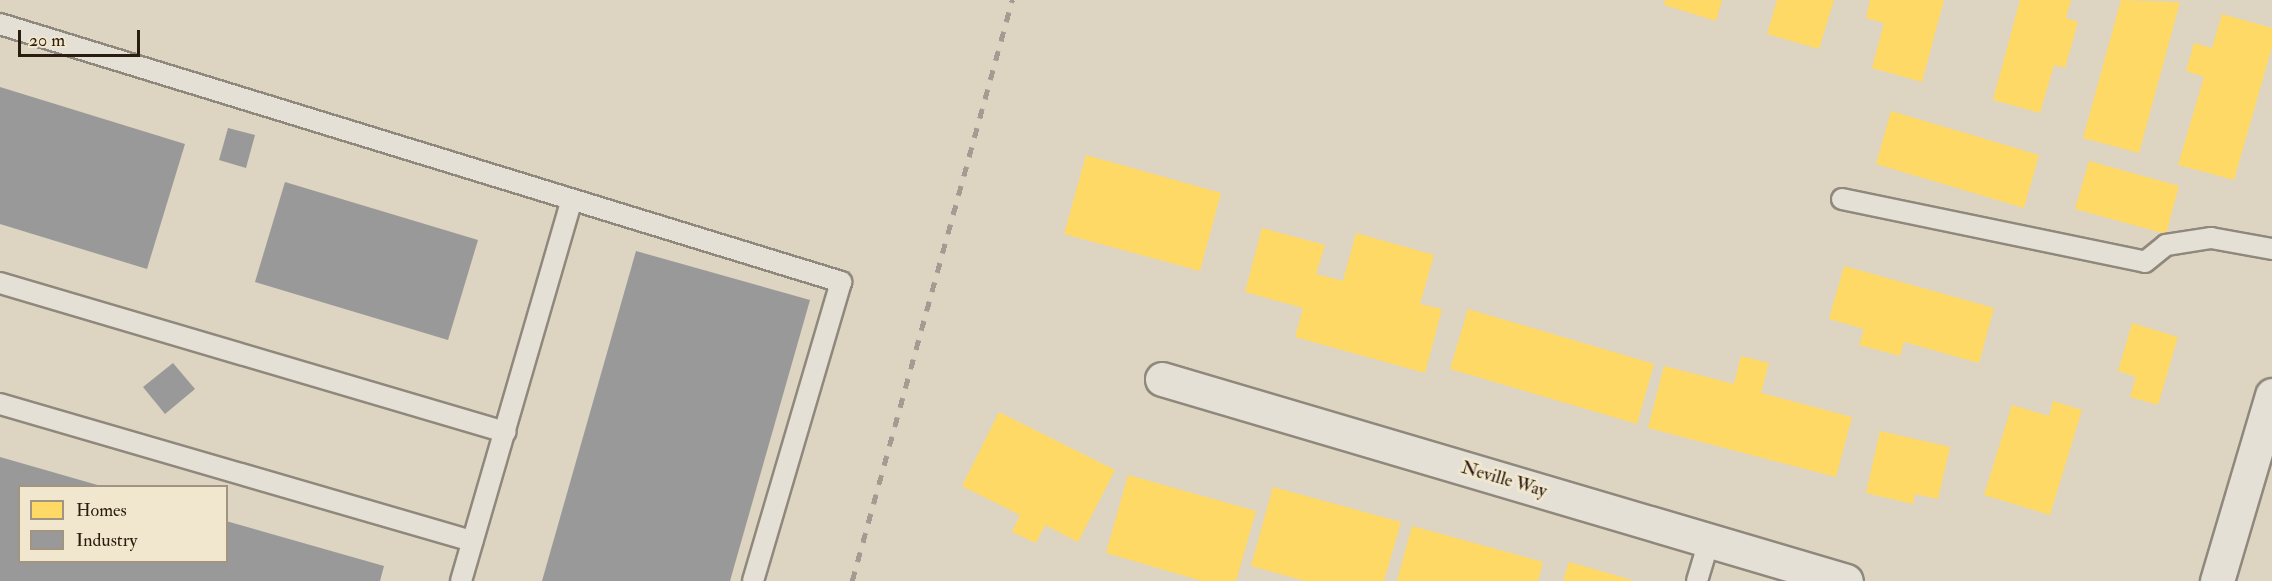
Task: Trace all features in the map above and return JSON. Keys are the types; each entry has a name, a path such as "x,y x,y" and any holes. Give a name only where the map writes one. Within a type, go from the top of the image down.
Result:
{"street":[{"name":"Neville Way","path":"1162,379 1846,581"},
{"path":"2217,581 2272,395"}],"lane":[{"path":"0,24 841,282 753,581"},
{"path":"1842,199 2145,262 2166,245 2211,238 2272,249"},
{"path":"461,581 572,200"},
{"path":"0,283 505,432"},
{"path":"0,404 473,542"},
{"path":"1697,581 1709,541"}],"building: Homes":[{"path":"1665,0 1722,0 1716,21 1664,5"},
{"path":"1777,0 1834,0 1819,49 1767,34"},
{"path":"1870,0 1944,0 1922,82 1872,68 1884,23 1866,18"},
{"path":"2020,0 2071,0 2066,18 2078,22 2065,68 2054,65 2040,113 1993,100"},
{"path":"2121,0 2180,2 2139,153 2083,138"},
{"path":"2222,14 2272,28 2272,47 2234,180 2178,165 2204,77 2186,71 2194,43 2212,48"},
{"path":"1891,111 2039,155 2024,208 1876,164"},
{"path":"1086,155 1221,193 1200,271 1064,234"},
{"path":"2089,161 2179,186 2166,234 2075,209"},
{"path":"1262,228 1325,245 1316,274 1343,281 1356,233 1434,255 1420,304 1442,309 1425,373 1295,337 1303,308 1245,292"},
{"path":"1844,266 1994,308 1979,363 1904,342 1900,356 1859,345 1864,329 1829,319"},
{"path":"1468,309 1654,364 1637,424 1450,369"},
{"path":"2132,323 2178,337 2158,405 2130,397 2136,377 2118,371"},
{"path":"1741,356 1769,363 1761,393 1852,417 1836,477 1648,428 1664,366 1734,384"},
{"path":"2053,401 2082,410 2050,515 1984,495 2012,405 2049,416"},
{"path":"999,412 1115,470 1078,542 1045,525 1036,543 1012,532 1020,515 962,486"},
{"path":"1880,431 1950,447 1938,499 1915,494 1913,504 1866,493"},
{"path":"1128,475 1256,511 1236,581 1202,581 1106,553"},
{"path":"1273,487 1401,522 1384,581 1305,581 1251,566"},
{"path":"1412,526 1543,562 1538,581 1397,581"},
{"path":"1569,562 1632,580 1632,581 1563,581"}],"building: Industry":[{"path":"0,87 185,144 147,269 0,224"},
{"path":"228,128 255,135 246,168 219,160"},
{"path":"285,182 478,240 448,340 255,282"},
{"path":"636,251 810,300 730,581 542,581"},
{"path":"173,363 195,389 165,414 143,387"},
{"path":"0,457 98,485 18,485 18,563 228,563 228,522 384,566 380,581 0,581"}],"railway":[{"path":"852,581 1012,0"}]}
